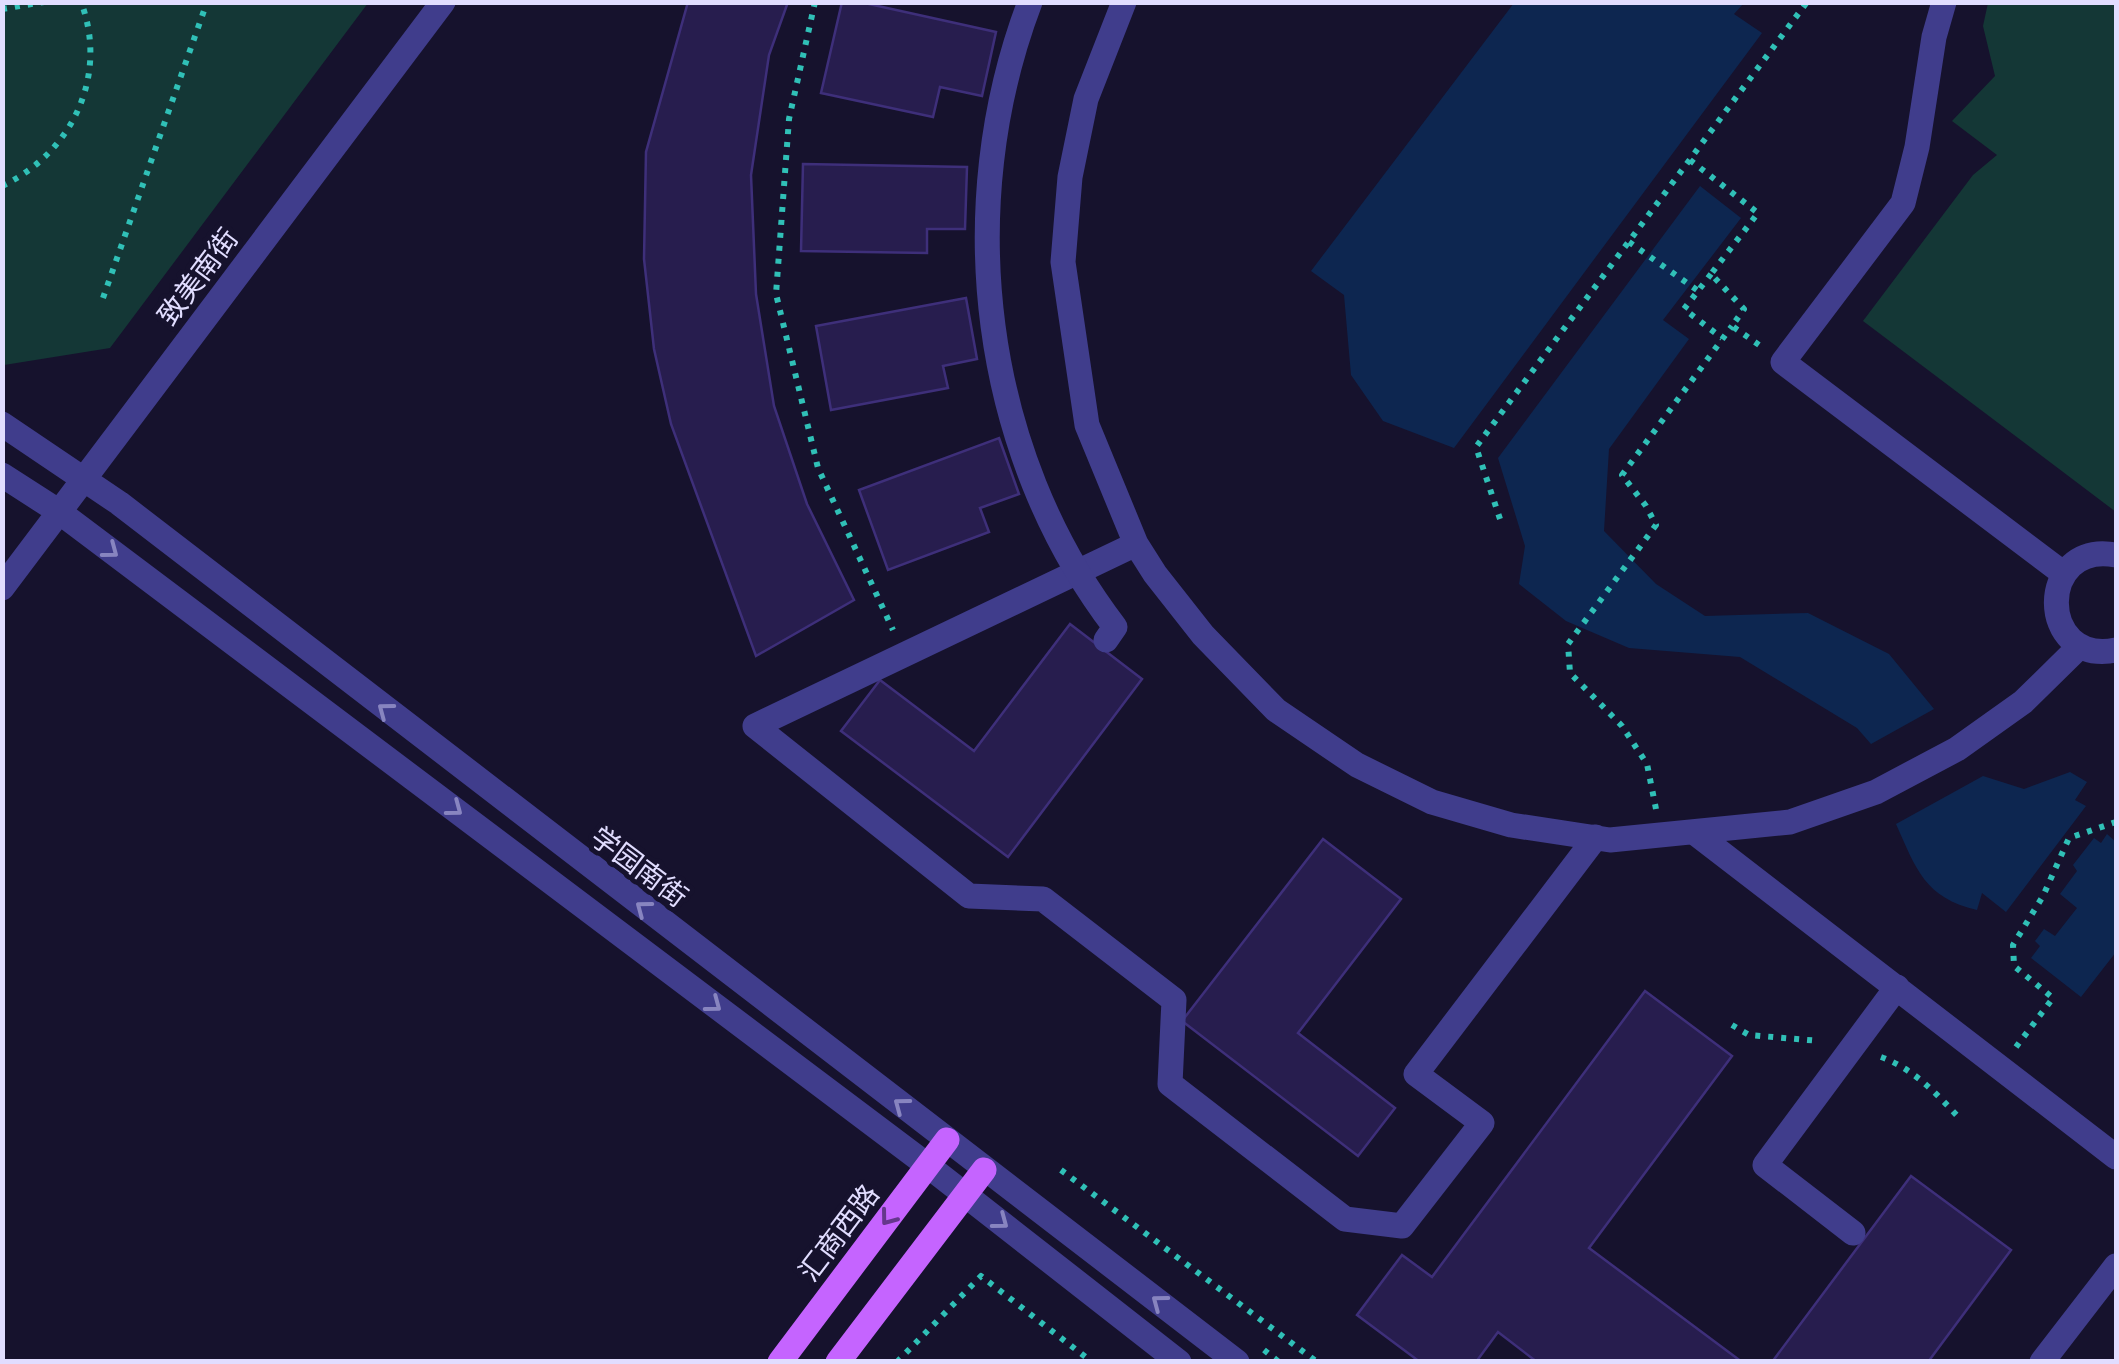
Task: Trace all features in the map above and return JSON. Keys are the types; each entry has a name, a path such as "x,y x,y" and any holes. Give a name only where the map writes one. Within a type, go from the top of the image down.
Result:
{"main road":[{"name":"汇商西路","path":"780,1362 947,1140"},
{"path":"838,1362 984,1170"}],"street":[{"name":"致美南街","path":"2,588 443,2"},
{"path":"1030,2 1013,47 991,150 987,236 994,334 1010,412 1029,470 1053,528 1090,595 1115,627 1106,640"},
{"path":"1124,2 1086,99 1070,177 1063,262 1087,425 1136,544 1203,635 1276,710 1357,766 1432,802 1496,820 1610,840 1790,822 1876,792 1957,749 2010,712 2080,646"},
{"path":"1944,2 1903,203 1783,362 2064,574"},
{"name":"学园南街","path":"2,424 83,478 1237,1362"},
{"path":"2,475 58,511 927,1165 1179,1362"},
{"path":"1136,544 755,726 969,896 1043,899 1174,1000 1170,1084 1345,1218 1402,1226 1482,1124 1416,1074 1596,837"},
{"path":"2116,555 2090,555 2075,562 2064,574 2055,605 2058,621 2080,646 2095,651 2116,650"},
{"path":"1694,832 2000,1068 2114,1150"},
{"path":"1853,1233 1766,1165 1897,987"},
{"path":"2042,1362 2116,1266"}],"path":[{"path":"2,9 44,2"},
{"path":"2,186 37,162 77,118 88,82 89,60 86,14 81,2"},
{"path":"102,298 207,2"},
{"path":"815,2 788,120 776,294 818,468 904,654"},
{"path":"1500,519 1476,447 1807,2"},
{"path":"1690,160 1758,213 1711,274 1695,288 1684,309 1722,338"},
{"path":"1630,242 1695,288"},
{"path":"1661,835 1648,764 1622,726 1570,673 1568,644 1656,525 1622,475 1744,309 1711,274"},
{"path":"1732,326 1783,362"},
{"path":"2000,1068 2053,998 2014,966 2013,946 2043,896 2069,838 2116,822"},
{"path":"1060,1170 1317,1362"},
{"path":"896,1362 981,1276 1092,1362"}],"green space":[{"path":"2,3 368,3 110,348 4,365"},
{"path":"1988,3 2116,3 2116,512 1863,321 1973,175 1997,155 1952,121 1995,76 1983,26"}],"water":[{"path":"1514,3 1744,3 1734,14 1762,33 1454,448 1383,421 1351,375 1344,295 1311,271"},
{"path":"1700,186 1741,218 1663,320 1689,339 1609,449 1604,531 1656,584 1705,616 1808,613 1889,654 1934,709 1871,744 1857,728 1740,657 1629,648 1566,621 1519,584 1525,546 1498,458"},
{"path":"2070,772 2087,782 2075,800 2086,806 2006,912 1982,893 1977,910 1945,898 1924,879 1896,824 1983,776 2024,789"},
{"path":"2107,834 2116,842 2116,952 2081,997 2031,958 2040,946 2035,941 2044,929 2055,936 2077,908 2060,894 2077,871 2073,865 2094,838 2101,843"}],"building":[{"path":"688,2 788,2 769,55 751,175 756,294 774,406 807,504 854,600 756,656 671,424 654,349 644,259 646,152"},
{"path":"842,2 860,2 996,32 982,96 940,87 933,117 821,93"},
{"path":"803,164 967,167 965,229 927,229 927,253 801,251"},
{"path":"966,298 977,359 943,366 948,388 831,410 816,326"},
{"path":"999,438 1019,494 980,508 989,532 888,570 859,490"},
{"path":"1070,624 1142,679 1008,857 841,731 880,680 974,751"},
{"path":"1323,839 1401,899 1298,1033 1395,1108 1358,1156 1182,1021"},
{"path":"1645,991 1732,1056 1589,1248 1742,1362 1537,1362 1498,1332 1476,1362 1420,1362 1357,1315 1402,1255 1432,1277"},
{"path":"1911,1176 2011,1250 1928,1362 1772,1362"}]}
